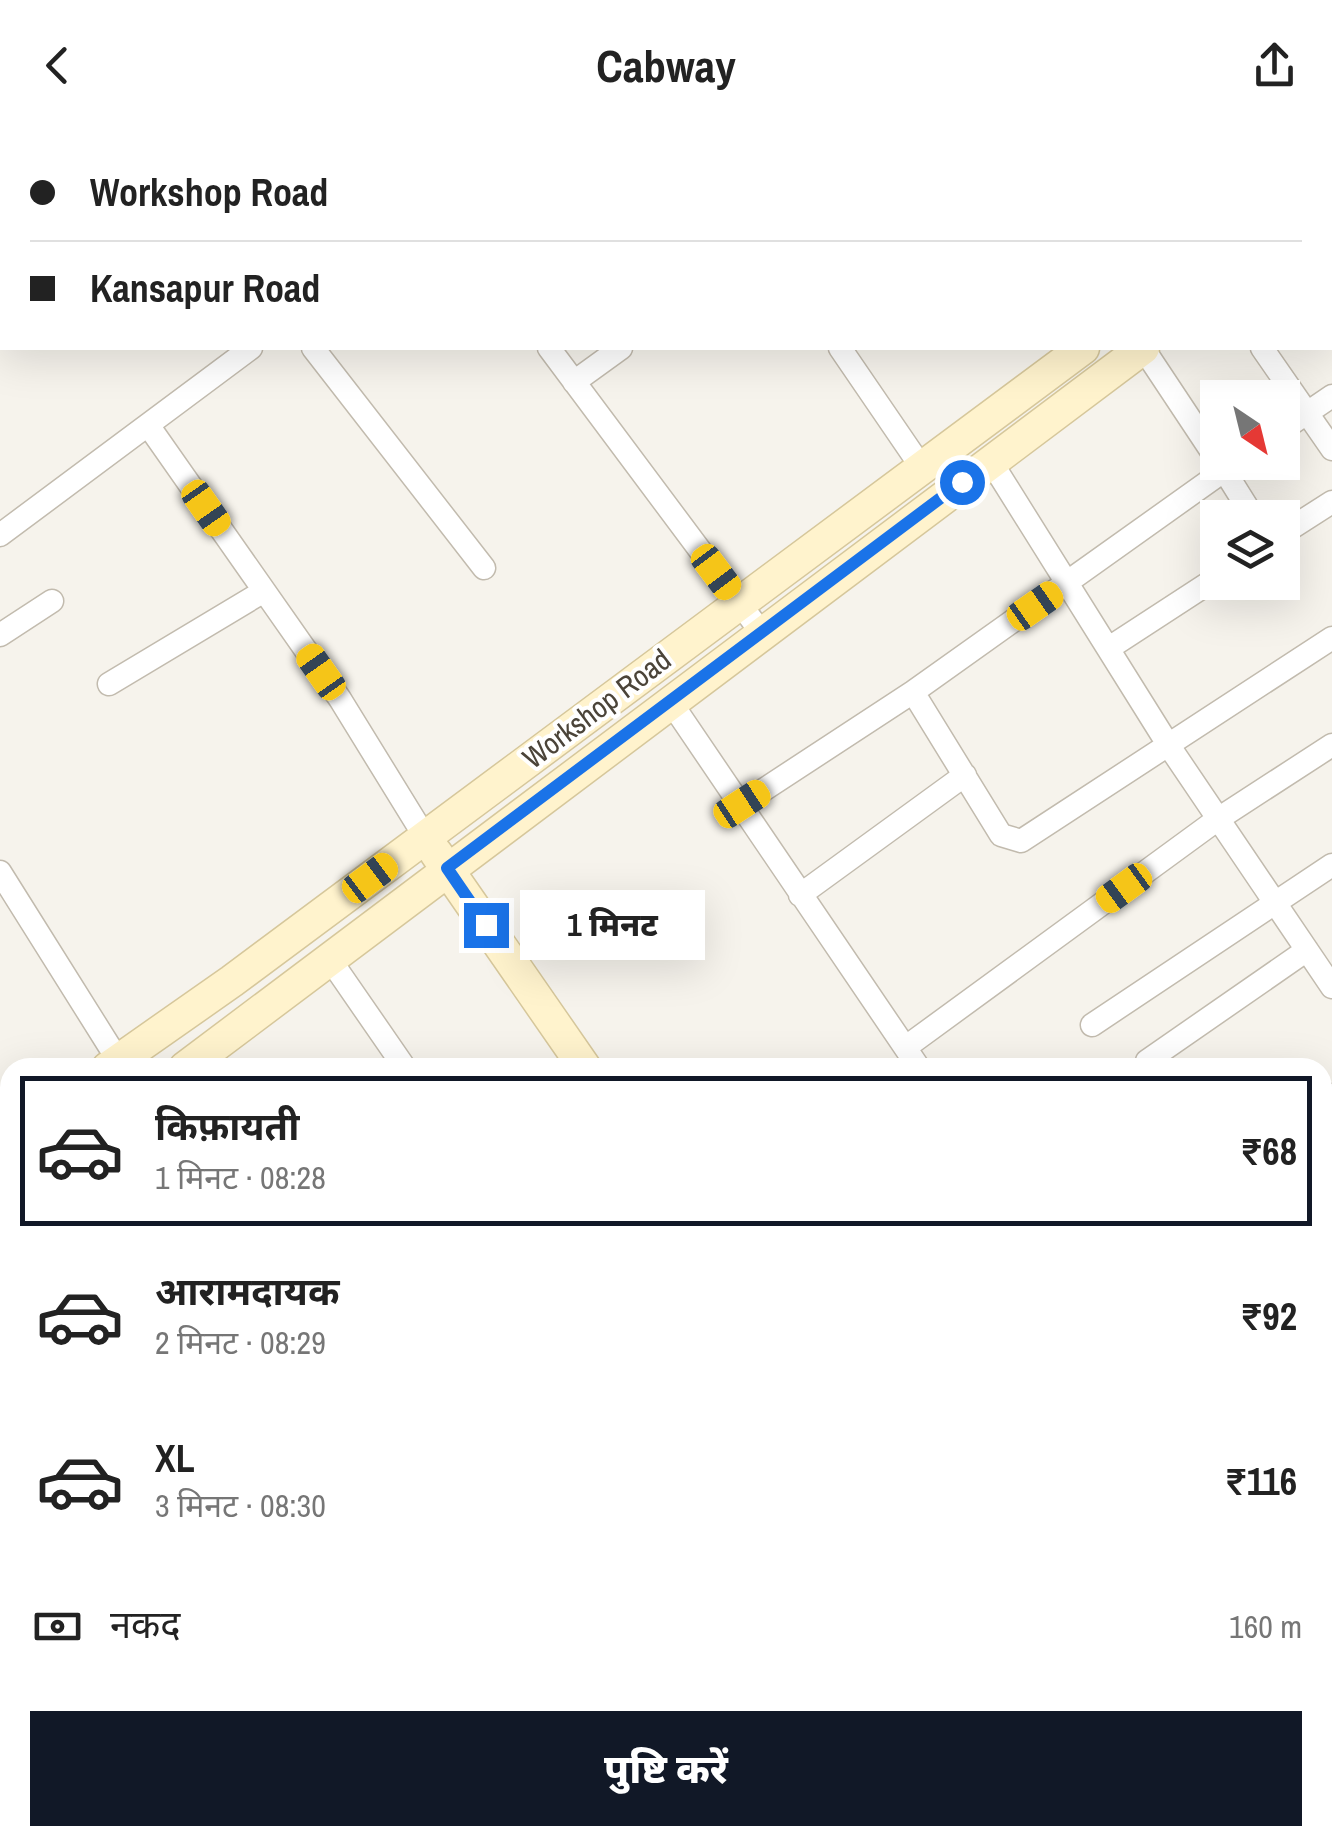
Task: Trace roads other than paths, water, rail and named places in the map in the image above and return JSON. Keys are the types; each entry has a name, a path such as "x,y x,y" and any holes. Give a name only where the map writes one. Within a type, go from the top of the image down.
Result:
{"main road":[{"name":"Workshop Road","path":"125,1058 1080,350"},
{"name":"Workshop Road","path":"198,1058 1140,350"},
{"path":"425,837 578,1058"}],"street":[{"path":"314,350 484,568"},
{"path":"550,350 761,632"},
{"path":"574,382 618,350"},
{"path":"841,350 922,468"},
{"path":"1144,350 1200,430"},
{"path":"1263,350 1332,449"},
{"path":"0,535 148,425 226,355"},
{"path":"1300,417 1332,396"},
{"path":"148,425 340,700 425,837"},
{"path":"990,460 1218,820 1332,986"},
{"path":"742,804 1066,585 1203,480"},
{"path":"1300,522 1332,502"},
{"path":"1108,648 1200,589"},
{"path":"109,684 264,591"},
{"path":"0,634 52,601"},
{"path":"913,692 1001,834 1021,841 1332,638"},
{"path":"670,700 913,1058"},
{"path":"906,1047 1218,820 1332,745"},
{"path":"800,895 966,775"},
{"path":"1092,1025 1332,865"},
{"path":"0,872 112,1058"},
{"path":"1151,1058 1307,950"},
{"path":"329,958 397,1058"}]}
